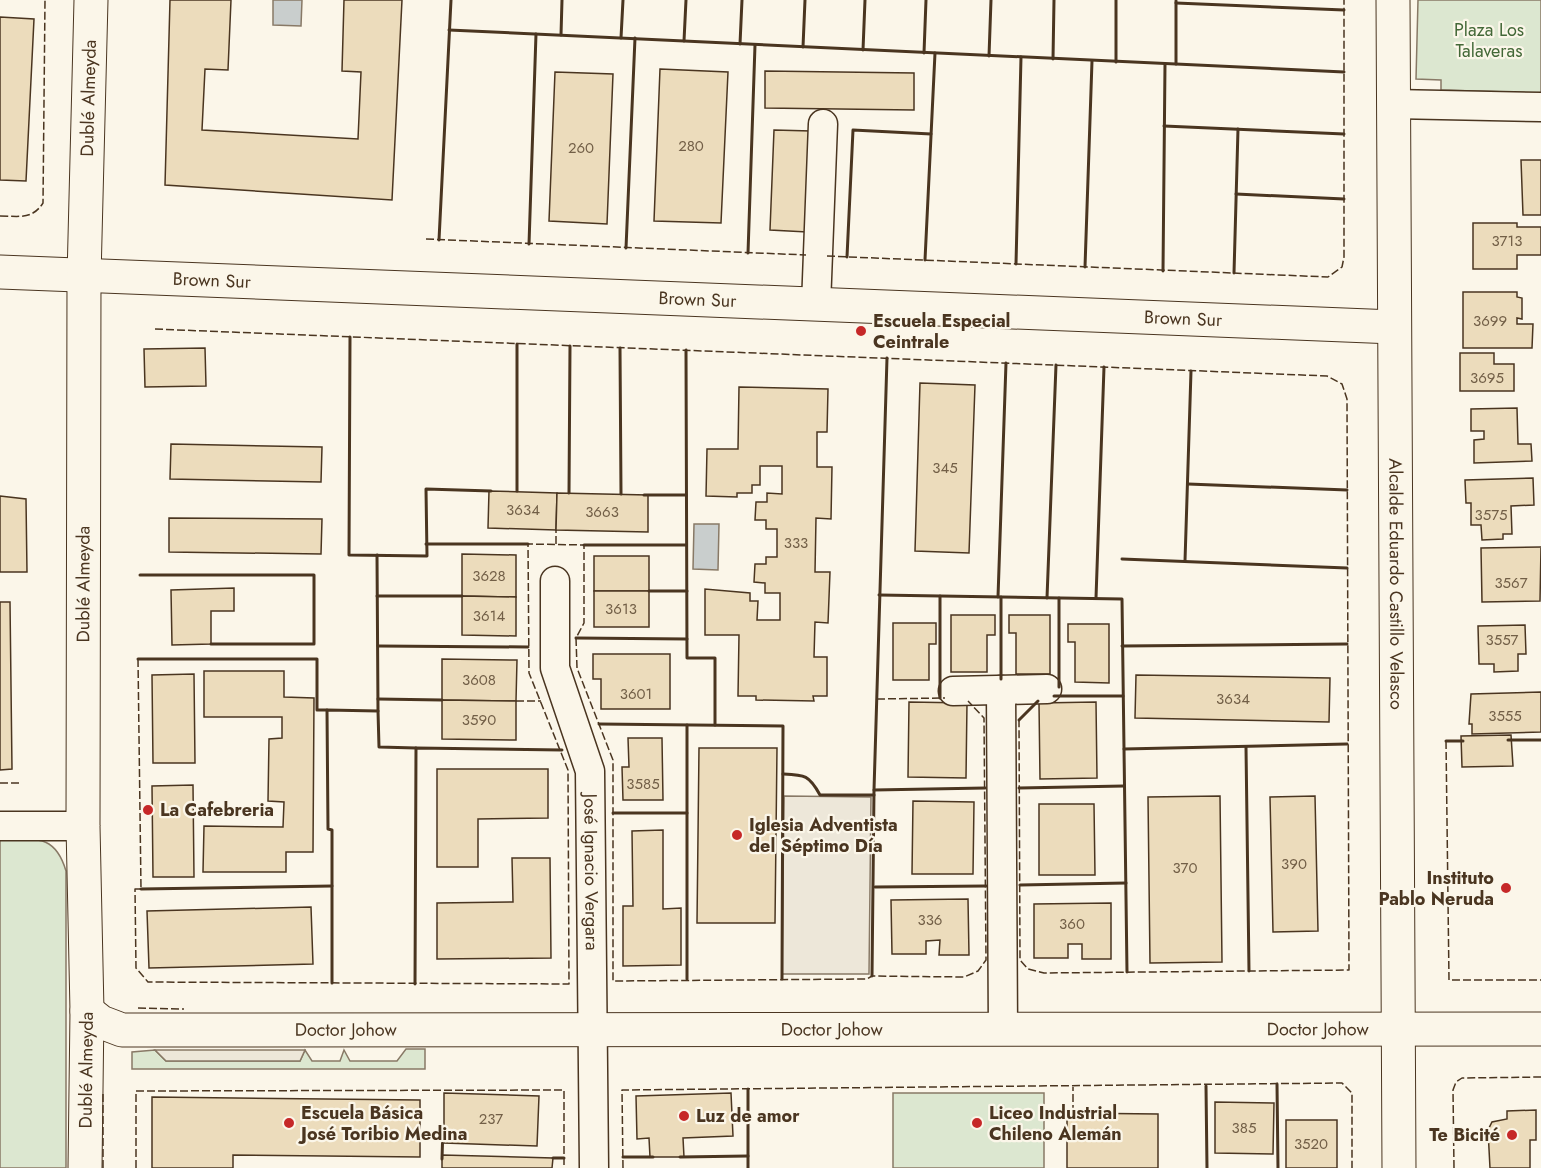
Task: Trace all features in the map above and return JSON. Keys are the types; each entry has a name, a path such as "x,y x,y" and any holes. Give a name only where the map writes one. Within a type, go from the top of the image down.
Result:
{"street":[{"name":"Dublé Almeyda","path":"85,1168 87,1011 83,826 84,277 91,0"},
{"name":"Alcalde Eduardo Castillo Velasco","path":"1393,0 1399,1168"},
{"path":"1393,104 1541,107"},
{"path":"816,305 823,124"},
{"name":"Brown Sur","path":"0,272 1394,327"},
{"name":"José Ignacio Vergara","path":"555,581 555,668 590,771 594,1168"},
{"path":"953,690 1047,689"},
{"path":"1001,690 1003,1030"},
{"path":"0,826 83,826"},
{"name":"Doctor Johow","path":"87,1011 101,1022 122,1030 1541,1029"},
{"path":"86,1054 102,1040 122,1030"}],"green space":[{"name":"Plaza Los Talaveras","path":"1418,0 1541,0 1541,93 1441,90 1441,80 1416,79"},
{"path":"0,839 33,839 49,844 56,850 66,871 66,1168 0,1168"},
{"path":"406,1049 425,1049 425,1069 132,1069 132,1052 155,1050 166,1061 300,1061 305,1050 312,1061 340,1061 344,1050 350,1061 397,1061"},
{"path":"893,1093 1044,1093 1044,1168 893,1168"}],"shaded area":[{"path":"273,0 302,0 301,26 273,25"},
{"path":"694,524 719,524 718,570 693,569"},
{"path":"784,796 871,797 869,974 782,974"},
{"path":"155,1050 305,1050 300,1061 166,1061"}],"building":[{"path":"170,0 231,0 228,70 205,69 202,130 358,139 361,72 342,71 344,0 402,0 392,200 165,185"},
{"path":"0,17 34,19 26,181 0,180"},
{"path":"660,69 728,72 721,223 654,221"},
{"path":"765,71 914,73 914,110 765,108"},
{"path":"555,72 613,74 607,224 549,221"},
{"path":"774,130 811,131 807,232 770,230"},
{"path":"1521,160 1541,160 1541,215 1523,215"},
{"path":"1473,223 1517,223 1517,227 1541,227 1541,255 1517,255 1517,269 1473,269"},
{"path":"1463,292 1517,292 1517,297 1522,298 1522,319 1517,318 1517,324 1533,324 1532,348 1463,348"},
{"path":"205,348 206,386 145,387 144,349"},
{"path":"1460,353 1494,353 1494,364 1514,364 1514,391 1460,391"},
{"path":"920,383 975,385 969,553 915,551"},
{"path":"739,387 828,389 827,432 817,432 817,467 832,467 831,519 816,518 815,572 830,572 828,623 815,622 814,657 827,657 827,696 813,696 814,701 756,700 756,696 738,696 739,635 705,635 705,589 750,593 750,601 758,601 757,620 780,620 780,593 765,593 765,583 754,582 755,564 766,564 766,557 777,557 777,529 766,529 766,520 755,520 756,502 767,502 767,493 782,494 782,466 760,466 760,485 752,485 752,493 737,493 737,497 706,496 707,449 738,449"},
{"path":"1517,408 1518,444 1531,444 1532,461 1474,463 1474,440 1484,439 1484,431 1471,431 1471,409"},
{"path":"171,444 322,447 321,482 170,479"},
{"path":"1533,478 1534,505 1511,506 1512,534 1503,534 1503,539 1482,540 1481,525 1471,525 1471,503 1466,503 1465,480"},
{"path":"489,491 557,493 556,530 488,528"},
{"path":"557,493 648,495 648,532 556,530"},
{"path":"0,496 26,499 27,572 0,572"},
{"path":"169,518 322,519 321,554 169,552"},
{"path":"1541,547 1540,601 1482,602 1481,548"},
{"path":"462,554 516,555 516,597 462,596"},
{"path":"594,556 649,556 649,591 594,591"},
{"path":"234,588 234,611 211,611 211,644 172,645 171,590"},
{"path":"594,591 649,591 649,627 594,627"},
{"path":"462,596 516,597 516,636 462,635"},
{"path":"0,602 10,602 12,769 0,770"},
{"path":"951,615 995,615 995,635 987,635 987,672 951,672"},
{"path":"1009,615 1050,615 1050,674 1016,674 1016,633 1009,633"},
{"path":"893,623 936,623 936,644 929,644 929,680 893,680"},
{"path":"1068,624 1109,624 1109,683 1075,682 1075,642 1068,642"},
{"path":"1525,625 1526,654 1518,654 1518,671 1494,672 1494,664 1479,664 1478,626"},
{"path":"593,654 670,654 670,709 601,709 601,679 593,679"},
{"path":"442,659 517,660 516,701 442,700"},
{"path":"204,671 284,671 284,697 314,698 313,852 286,852 286,872 203,872 204,826 283,827 284,802 268,801 269,739 282,738 282,717 204,717"},
{"path":"194,674 195,763 153,763 152,675"},
{"path":"1136,675 1330,678 1329,722 1135,718"},
{"path":"1541,692 1541,732 1472,734 1472,724 1469,724 1471,694"},
{"path":"442,700 516,701 516,740 442,739"},
{"path":"909,702 967,703 966,778 908,777"},
{"path":"1096,702 1097,778 1040,779 1039,703"},
{"path":"1511,735 1513,766 1462,767 1461,736"},
{"path":"628,738 662,738 663,800 623,800 622,767 629,767"},
{"name":"Iglesia Adventista del Séptimo Día","path":"699,748 777,748 775,923 697,923"},
{"path":"437,769 548,769 548,818 478,819 478,867 437,867"},
{"path":"193,785 194,877 153,877 152,786"},
{"path":"1220,796 1222,962 1150,963 1148,797"},
{"path":"1315,796 1318,931 1273,932 1270,797"},
{"path":"913,801 974,802 973,874 912,874"},
{"path":"1039,804 1094,804 1095,875 1039,875"},
{"path":"663,830 663,909 681,908 681,965 623,966 623,906 633,906 632,831"},
{"path":"512,858 550,858 551,958 437,959 437,903 513,902"},
{"path":"968,899 969,955 939,955 940,940 926,941 926,954 892,954 891,900"},
{"path":"1111,903 1111,959 1082,959 1082,944 1068,944 1068,958 1034,958 1034,904"},
{"path":"311,907 313,964 149,968 147,911"},
{"path":"444,1093 539,1096 537,1146 444,1143"},
{"name":"Luz de amor","path":"731,1093 733,1136 683,1138 684,1157 650,1157 649,1138 637,1139 636,1096"},
{"name":"Escuela Básica José Toribio Medina","path":"152,1097 420,1100 420,1157 233,1155 233,1168 152,1168"},
{"path":"1215,1102 1274,1103 1273,1154 1215,1153"},
{"name":"Te Bicité","path":"1536,1110 1536,1140 1530,1140 1530,1168 1490,1168 1488,1130 1492,1122 1507,1119 1507,1111"},
{"path":"1067,1113 1158,1114 1158,1168 1067,1168"},
{"path":"1286,1120 1337,1120 1337,1168 1286,1168"},
{"path":"442,1155 553,1158 552,1168 442,1168"}],"fence":[{"path":"0,216 30,215 43,203 45,0"},
{"path":"827,256 1328,277 1342,267 1344,257 1344,0"},
{"path":"426,239 806,255"},
{"path":"155,329 1327,376 1342,384 1347,399 1349,970 1044,973 1028,969 1020,960 1019,720"},
{"path":"556,530 556,544"},
{"path":"138,659 141,889 135,889 136,968 148,982 569,984 568,770 529,673 528,544 584,545 584,623 576,638 577,668 613,760 613,981 867,979 872,976 964,977 978,971 986,960 984,718 968,701"},
{"path":"877,699 945,698"},
{"path":"516,701 541,701"},
{"path":"1446,741 1449,980 1541,980"},
{"path":"0,783 21,783"},
{"path":"138,1008 184,1009"},
{"path":"1454,1168 1453,1090 1456,1082 1462,1078 1541,1077"},
{"path":"623,1168 622,1090 1342,1083 1352,1093 1352,1168"},
{"path":"1073,1087 1073,1113"},
{"path":"136,1168 136,1091 564,1090 564,1168"},
{"path":"103,1091 103,1168"}],"wall":[{"path":"439,240 451,0"},
{"path":"561,35 562,0"},
{"path":"621,38 623,0"},
{"path":"684,41 686,0"},
{"path":"740,44 742,0"},
{"path":"803,47 805,0"},
{"path":"863,50 865,0"},
{"path":"924,53 926,0"},
{"path":"989,56 991,0"},
{"path":"1053,59 1054,0"},
{"path":"1116,0 1116,62"},
{"path":"1176,1 1176,64"},
{"path":"1176,3 1344,10"},
{"path":"449,30 1344,72"},
{"path":"529,244 536,34"},
{"path":"626,248 635,38"},
{"path":"748,253 755,45"},
{"path":"925,260 935,53"},
{"path":"1016,264 1021,57"},
{"path":"1085,267 1092,61"},
{"path":"1163,271 1165,64"},
{"path":"1164,126 1344,134"},
{"path":"1234,273 1238,129"},
{"path":"847,257 853,130 931,134"},
{"path":"1236,194 1344,199"},
{"path":"350,337 349,555 427,556 426,489 491,491"},
{"path":"517,344 517,491"},
{"path":"569,493 570,346"},
{"path":"620,348 621,494"},
{"path":"686,350 687,658 715,658 715,725"},
{"path":"872,976 874,790 887,358"},
{"path":"998,597 1006,363"},
{"path":"1047,598 1056,365"},
{"path":"1096,598 1104,367"},
{"path":"1185,561 1191,371"},
{"path":"1188,484 1347,490"},
{"path":"644,495 686,495"},
{"path":"426,544 528,544"},
{"path":"584,545 686,545"},
{"path":"377,555 378,711"},
{"path":"1122,559 1347,568"},
{"path":"140,575 314,575 314,644 211,644"},
{"path":"649,591 687,591"},
{"path":"879,595 1122,599 1127,972"},
{"path":"377,596 462,596"},
{"path":"940,596 940,698"},
{"path":"1001,597 1001,679"},
{"path":"1059,598 1059,687"},
{"path":"576,638 687,639"},
{"path":"1122,646 1347,644"},
{"path":"378,646 528,647"},
{"path":"138,659 317,659 317,710 327,710"},
{"path":"1054,696 1123,696"},
{"path":"378,699 442,700"},
{"path":"1019,720 1038,701"},
{"path":"332,983 332,830 328,829 327,710 378,711 379,747 416,748"},
{"path":"599,724 783,726 782,979"},
{"path":"687,725 687,979"},
{"path":"1508,740 1541,740"},
{"path":"1446,741 1463,741"},
{"path":"1124,749 1347,744"},
{"path":"1246,747 1249,971"},
{"path":"415,984 416,748 562,750"},
{"path":"783,774 806,777 813,783 820,795 874,795"},
{"path":"1019,788 1124,786"},
{"path":"874,790 985,788"},
{"path":"613,813 687,813"},
{"path":"1020,885 1126,883"},
{"path":"141,889 332,886"},
{"path":"875,887 986,886"},
{"path":"1277,1084 1278,1168"},
{"path":"1206,1086 1207,1168"},
{"path":"748,1089 748,1168"},
{"path":"442,1159 443,1126"},
{"path":"680,1157 748,1156"},
{"path":"623,1157 653,1157"},
{"path":"553,1158 564,1158"}],"place":[{"name":"Escuela Especial Ceintrale","path":"861,331"},
{"name":"La Cafebreria","path":"148,810"},
{"name":"Iglesia Adventista del Séptimo Día","path":"737,835"},
{"name":"Instituto Pablo Neruda","path":"1506,888"},
{"name":"Luz de amor","path":"684,1116"},
{"name":"Escuela Básica José Toribio Medina","path":"289,1123"},
{"name":"Liceo Industrial Chileno Alemán","path":"977,1123"},
{"name":"Te Bicité","path":"1512,1135"}]}
